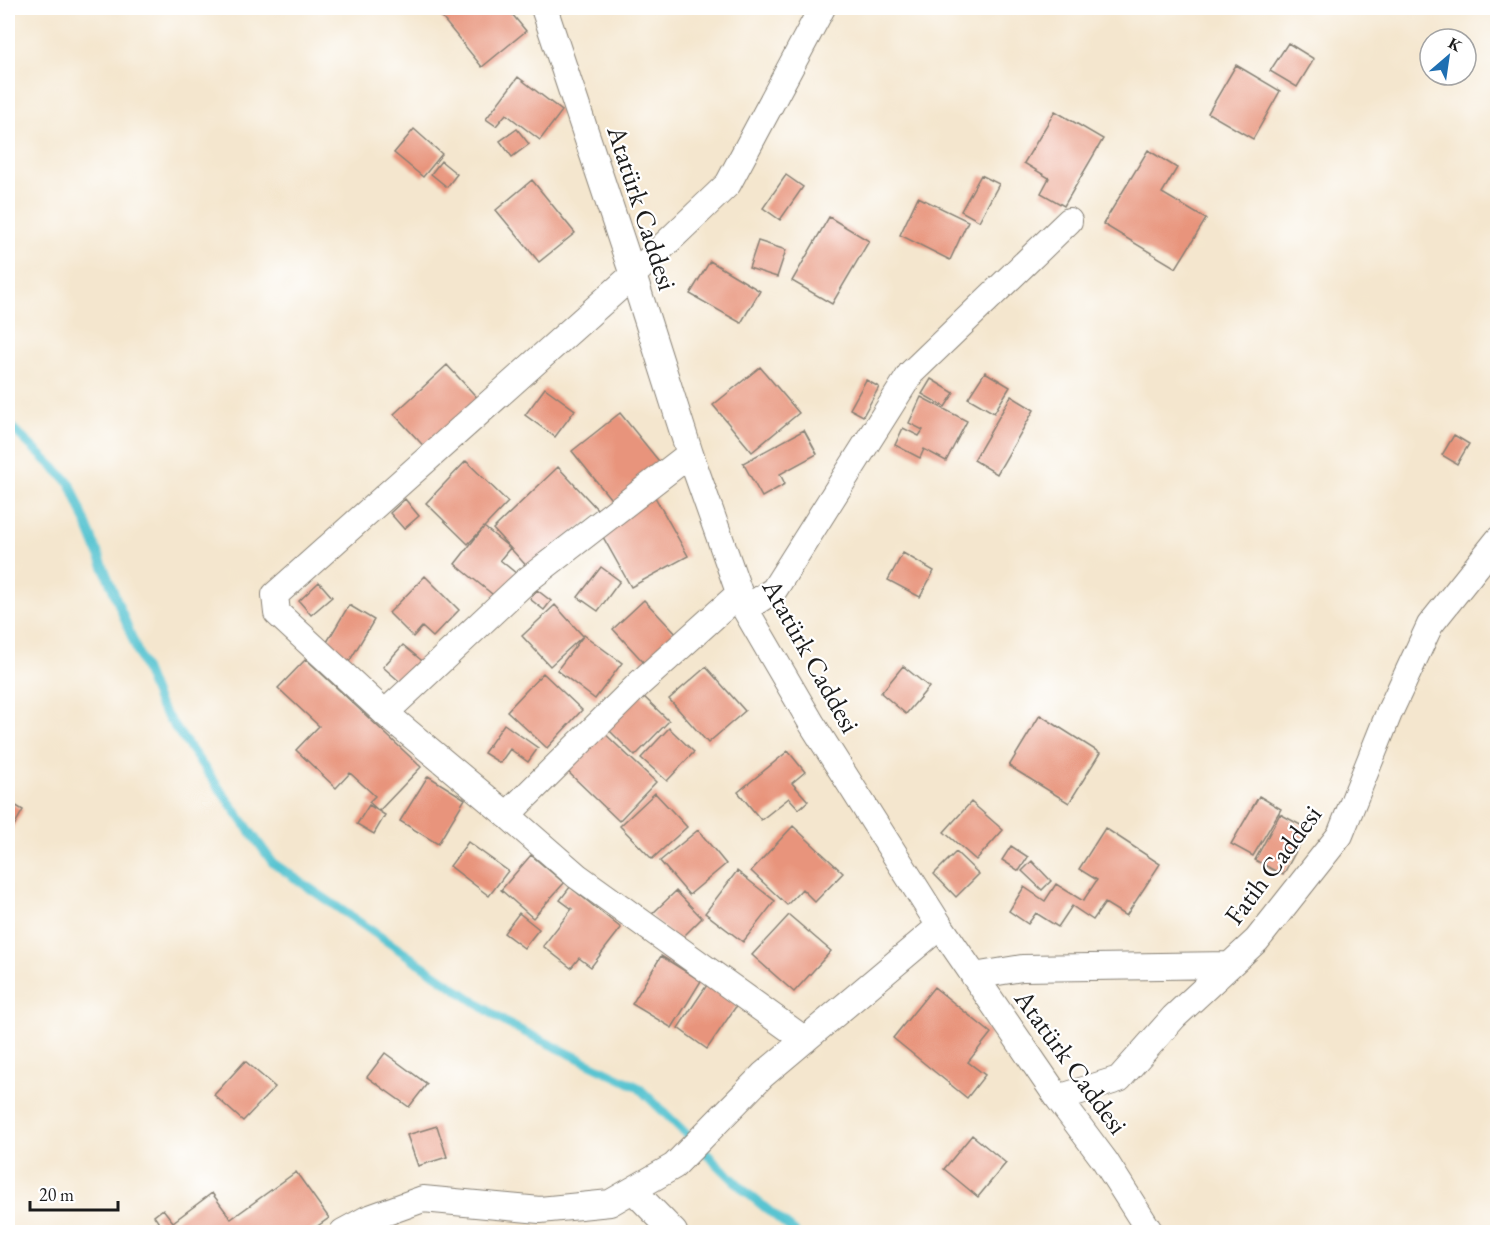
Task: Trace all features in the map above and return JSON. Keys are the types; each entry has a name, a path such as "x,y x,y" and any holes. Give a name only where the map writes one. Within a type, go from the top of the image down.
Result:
{"street":[{"name":"Atatürk Caddesi","path":"544,8 690,454 742,601 812,724 940,926 1058,1098 1105,1161 1150,1233"},
{"path":"805,1040 577,876 385,713 278,613 275,595 633,275 728,184 822,8"},
{"path":"507,815 640,683 742,601 774,590 911,373 1069,221"},
{"path":"385,713 526,581 690,454"},
{"name":"Fatih Caddesi","path":"1058,1098 1119,1080 1174,1017 1257,940 1340,835 1389,713 1430,625 1497,540"},
{"path":"343,1233 367,1219 423,1199 540,1210 609,1203 674,1166 762,1074 940,926"},
{"path":"974,976 1022,968 1230,965"},
{"path":"633,1190 674,1233"}],"building":[{"path":"447,8 507,8 526,31 482,67 439,14"},
{"path":"1288,43 1314,59 1297,87 1270,71"},
{"path":"1236,65 1280,91 1253,139 1208,113"},
{"path":"518,77 562,111 540,140 506,114 496,126 486,119"},
{"path":"1055,111 1103,139 1064,206 1041,193 1049,178 1024,163"},
{"path":"414,129 442,154 423,177 394,153"},
{"path":"517,129 529,144 512,157 500,141"},
{"path":"1148,150 1177,168 1162,193 1206,219 1176,268 1103,224"},
{"path":"441,161 457,174 447,187 431,174"},
{"path":"786,175 803,187 780,220 763,208"},
{"path":"981,175 999,184 979,221 961,211"},
{"path":"532,180 575,233 539,262 496,210"},
{"path":"918,197 968,221 950,260 900,235"},
{"path":"829,217 869,241 832,304 792,281"},
{"path":"758,241 786,250 777,277 749,268"},
{"path":"710,261 760,291 741,323 690,294"},
{"path":"447,365 484,405 431,454 394,414"},
{"path":"760,367 799,413 752,452 713,405"},
{"path":"985,372 1010,387 994,413 968,398"},
{"path":"931,379 954,393 945,407 922,394"},
{"path":"866,380 879,387 863,416 850,409"},
{"path":"545,388 575,410 555,437 525,415"},
{"path":"1011,396 1034,410 997,474 974,460"},
{"path":"921,397 967,421 946,461 924,449 920,458 895,445 903,428 919,436 923,430 909,423"},
{"path":"620,413 662,465 614,503 572,451"},
{"path":"804,430 817,454 780,474 785,484 762,497 743,463"},
{"path":"1454,435 1469,444 1457,464 1442,455"},
{"path":"466,461 508,502 468,544 426,503"},
{"path":"558,467 598,510 531,571 493,529"},
{"path":"655,497 688,556 631,587 598,528"},
{"path":"405,499 419,516 404,529 390,513"},
{"path":"484,527 510,548 500,560 517,574 497,598 455,564"},
{"path":"903,553 934,571 920,597 888,580"},
{"path":"601,567 620,581 598,611 578,597"},
{"path":"425,576 459,610 433,637 422,627 413,637 389,613"},
{"path":"319,582 332,597 311,615 299,601"},
{"path":"537,590 551,601 544,610 530,599"},
{"path":"644,600 679,637 647,666 613,629"},
{"path":"349,605 374,620 349,662 324,647"},
{"path":"555,605 583,636 550,666 522,636"},
{"path":"584,635 622,663 595,699 557,670"},
{"path":"403,645 426,664 406,687 383,667"},
{"path":"306,659 421,767 379,811 369,802 375,796 350,773 336,788 296,750 319,726 278,688"},
{"path":"903,666 929,687 906,714 881,693"},
{"path":"706,667 745,711 708,743 669,699"},
{"path":"543,673 582,710 547,748 507,711"},
{"path":"640,693 669,721 635,756 607,728"},
{"path":"1040,715 1100,753 1069,803 1009,766"},
{"path":"504,724 538,748 528,762 510,749 500,763 484,753"},
{"path":"669,728 694,752 667,781 641,758"},
{"path":"602,731 656,782 619,821 565,769"},
{"path":"788,751 805,772 792,783 808,801 799,809 789,798 761,820 738,792"},
{"path":"428,776 465,799 438,844 400,821"},
{"path":"655,793 687,827 652,859 620,826"},
{"path":"1259,796 1281,809 1253,856 1231,844"},
{"path":"8,801 23,810 8,836"},
{"path":"971,802 1003,830 976,860 944,832"},
{"path":"369,805 385,815 374,834 357,824"},
{"path":"1280,814 1308,829 1283,875 1255,860"},
{"path":"793,826 843,873 815,902 802,889 787,905 751,871"},
{"path":"1105,828 1160,864 1126,916 1105,903 1093,920 1072,906 1058,927 1036,913 1028,924 1009,911 1024,887 1045,901 1056,884 1083,901 1097,880 1079,869"},
{"path":"698,830 726,864 689,895 660,861"},
{"path":"468,842 508,871 489,896 450,866"},
{"path":"1011,846 1028,857 1019,871 1002,860"},
{"path":"956,852 979,874 956,897 934,874"},
{"path":"531,855 564,883 533,918 501,890"},
{"path":"1032,861 1051,881 1042,890 1022,871"},
{"path":"737,871 775,901 743,942 705,913"},
{"path":"570,887 621,928 591,967 579,958 571,968 543,946 572,909 560,900"},
{"path":"676,891 702,918 678,942 651,915"},
{"path":"519,913 539,929 524,948 504,933"},
{"path":"789,915 831,951 794,992 752,955"},
{"path":"661,956 701,981 672,1028 632,1004"},
{"path":"707,985 737,1005 707,1049 678,1028"},
{"path":"934,987 991,1033 968,1062 985,1075 967,1098 893,1038"},
{"path":"385,1053 427,1084 409,1107 367,1077"},
{"path":"245,1061 275,1087 243,1121 214,1095"},
{"path":"437,1126 447,1157 418,1166 407,1135"},
{"path":"972,1135 1006,1163 978,1197 944,1169"},
{"path":"296,1172 329,1218 309,1232 299,1230 295,1232 165,1232 154,1216 163,1209 173,1222 212,1193 231,1219"}],"waterway":[{"path":"8,424 70,483 159,705 273,863 506,1023 638,1087 746,1192 795,1232"}]}
